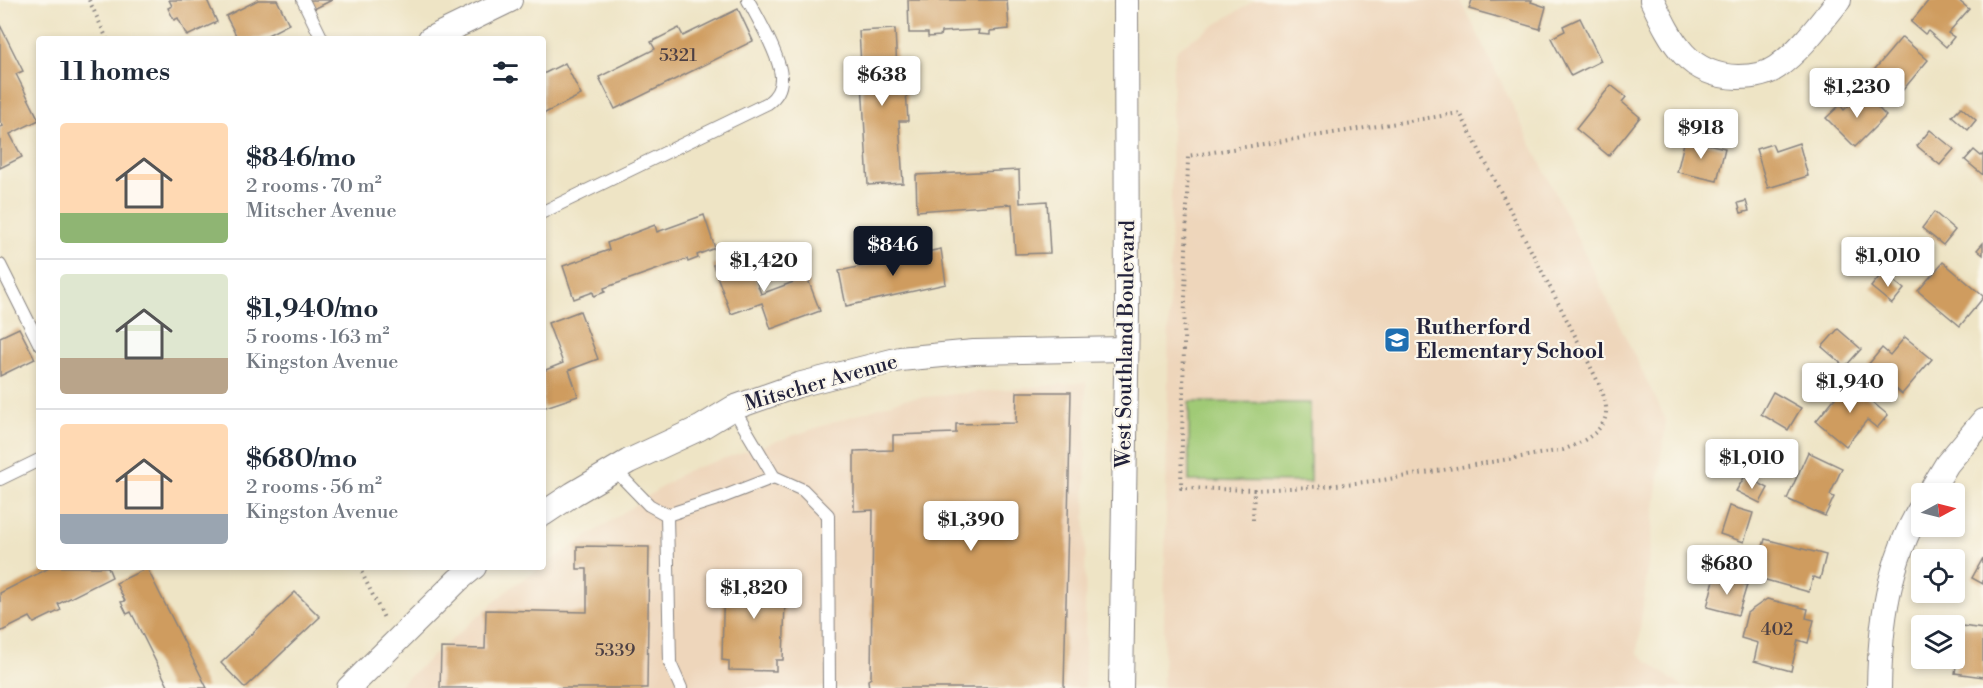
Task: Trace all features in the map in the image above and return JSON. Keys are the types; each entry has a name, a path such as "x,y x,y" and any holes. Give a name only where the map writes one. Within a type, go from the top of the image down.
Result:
{"street":[{"path":"435,36 510,0"},
{"name":"West Southland Boulevard","path":"1120,688 1126,349 1128,62 1126,0"},
{"path":"1652,0 1670,38 1691,62 1707,72 1724,77 1752,77 1775,69 1796,51 1839,0"},
{"name":"Mitscher Avenue","path":"546,512 615,470 700,428 733,408 798,385 900,359 974,352 1126,349"},
{"path":"1936,483 1947,464 1983,421"},
{"path":"1879,688 1885,605 1897,557 1911,528"},
{"path":"349,688 470,570"}],"lane":[{"path":"303,0 321,36"},
{"path":"546,211 768,103 777,95 781,79 777,63 763,27 748,0"},
{"path":"0,265 36,337"},
{"path":"733,408 774,477 803,490 828,515 829,688"},
{"path":"0,479 36,461"},
{"path":"615,470 649,505 667,515 774,477"},
{"path":"667,515 670,663 681,688"}],"path":[{"path":"89,0 106,36"},
{"path":"1460,113 1593,371 1606,405 1605,420 1597,433 1563,450 1383,480 1328,486 1254,489 1181,488 1188,156 1460,113"},
{"path":"1253,520 1254,489"},
{"path":"360,570 396,643"}],"shaded area":[{"name":"Rutherford Elementary School","path":"1255,0 1461,0 1666,420 1637,653 1682,687 1695,688 1163,688 1173,65 1177,49"},
{"path":"1086,382 1085,688 396,688 514,585 537,570 546,570 546,564 686,471 904,399"}],"green space":[{"path":"1189,402 1310,403 1310,482 1189,481"}],"building":[{"path":"169,0 207,0 217,22 187,36 178,18 174,20 168,8 172,6"},
{"path":"258,0 277,0 289,24 266,36 236,36 226,16"},
{"path":"306,0 332,0 312,10"},
{"path":"908,0 1007,0 1009,29 990,31 990,35 978,34 979,30 941,32 940,36 928,37 928,33 909,33"},
{"path":"1472,0 1532,0 1531,2 1546,7 1540,29 1469,9"},
{"path":"1929,0 1958,0 1969,9 1948,33 1954,37 1946,47 1928,31 1925,34 1911,22"},
{"path":"738,9 753,41 615,109 599,77 655,49 651,42 679,28 683,36"},
{"path":"1580,18 1601,61 1571,76 1551,38 1565,31 1563,26"},
{"path":"0,25 23,71 16,74 36,114 36,121 10,134 22,157 0,168 0,127 3,126 0,121"},
{"path":"895,29 898,91 906,90 908,121 899,121 903,183 868,185 859,31"},
{"path":"1902,37 1928,60 1903,90 1889,78 1883,85 1870,75"},
{"path":"565,63 581,95 546,112 546,72"},
{"path":"1611,85 1626,97 1622,102 1640,117 1609,156 1576,129"},
{"path":"1863,92 1886,116 1855,147 1826,118 1840,105 1844,110"},
{"path":"1961,107 1976,120 1968,130 1952,116"},
{"path":"1930,130 1954,149 1940,165 1917,146"},
{"path":"1685,139 1725,148 1717,181 1677,172"},
{"path":"1799,143 1808,176 1768,188 1756,149 1772,144 1775,151"},
{"path":"1974,150 1981,156 1983,154 1983,175 1965,160"},
{"path":"1019,170 1020,203 1047,201 1050,253 1015,254 1012,204 917,211 916,175"},
{"path":"1746,201 1749,211 1741,213 1738,203"},
{"path":"1934,212 1955,230 1943,245 1922,228"},
{"path":"704,215 715,248 697,255 698,258 688,262 687,259 604,288 605,292 594,296 593,292 574,299 563,266 609,250 607,243 655,225 657,232"},
{"path":"1983,243 1983,255 1977,250"},
{"path":"941,249 946,284 846,306 839,271"},
{"path":"746,252 761,294 807,277 820,311 771,329 762,303 731,314 713,265"},
{"path":"1943,262 1983,296 1960,326 1918,291"},
{"path":"1883,272 1904,289 1892,304 1871,287"},
{"path":"580,311 598,359 569,370 578,396 546,407 546,370 563,363 548,323"},
{"path":"19,328 35,359 0,376 0,337"},
{"path":"1838,329 1861,349 1845,367 1822,347"},
{"path":"1905,337 1932,359 1902,394 1868,365 1882,348 1890,355"},
{"path":"1848,382 1888,415 1877,428 1867,420 1846,446 1816,421"},
{"path":"1017,392 1071,392 1064,688 869,688 873,510 854,511 854,451 893,450 893,435 956,433 956,424 1016,423"},
{"path":"1773,392 1801,408 1788,430 1761,414"},
{"path":"1808,452 1842,468 1830,495 1834,497 1825,516 1787,499"},
{"path":"1745,476 1768,488 1760,503 1736,491"},
{"path":"1729,506 1753,513 1744,542 1720,534"},
{"path":"1765,539 1826,555 1820,579 1813,577 1809,592 1755,577"},
{"path":"577,546 649,547 647,688 440,688 441,648 485,649 486,610 587,612 587,569 577,569"},
{"path":"1983,558 1983,584 1972,578"},
{"path":"45,570 109,570 112,577 58,604 61,610 34,623 30,617 0,632 0,593"},
{"path":"143,570 148,570 207,688 169,688 131,612 127,614 121,602 125,601 116,583"},
{"path":"724,572 786,573 783,660 776,660 776,671 729,670 729,661 722,660"},
{"path":"1715,576 1747,585 1738,615 1707,607"},
{"path":"295,592 320,617 245,688 221,663"},
{"path":"1767,599 1808,609 1806,618 1814,620 1808,643 1798,640 1791,671 1754,661 1758,643 1741,638 1747,613"},
{"path":"1965,626 1983,629 1983,677 1955,673 1956,669 1965,669"}],"place":[{"name":"Rutherford Elementary School","path":"1397,340"}]}
